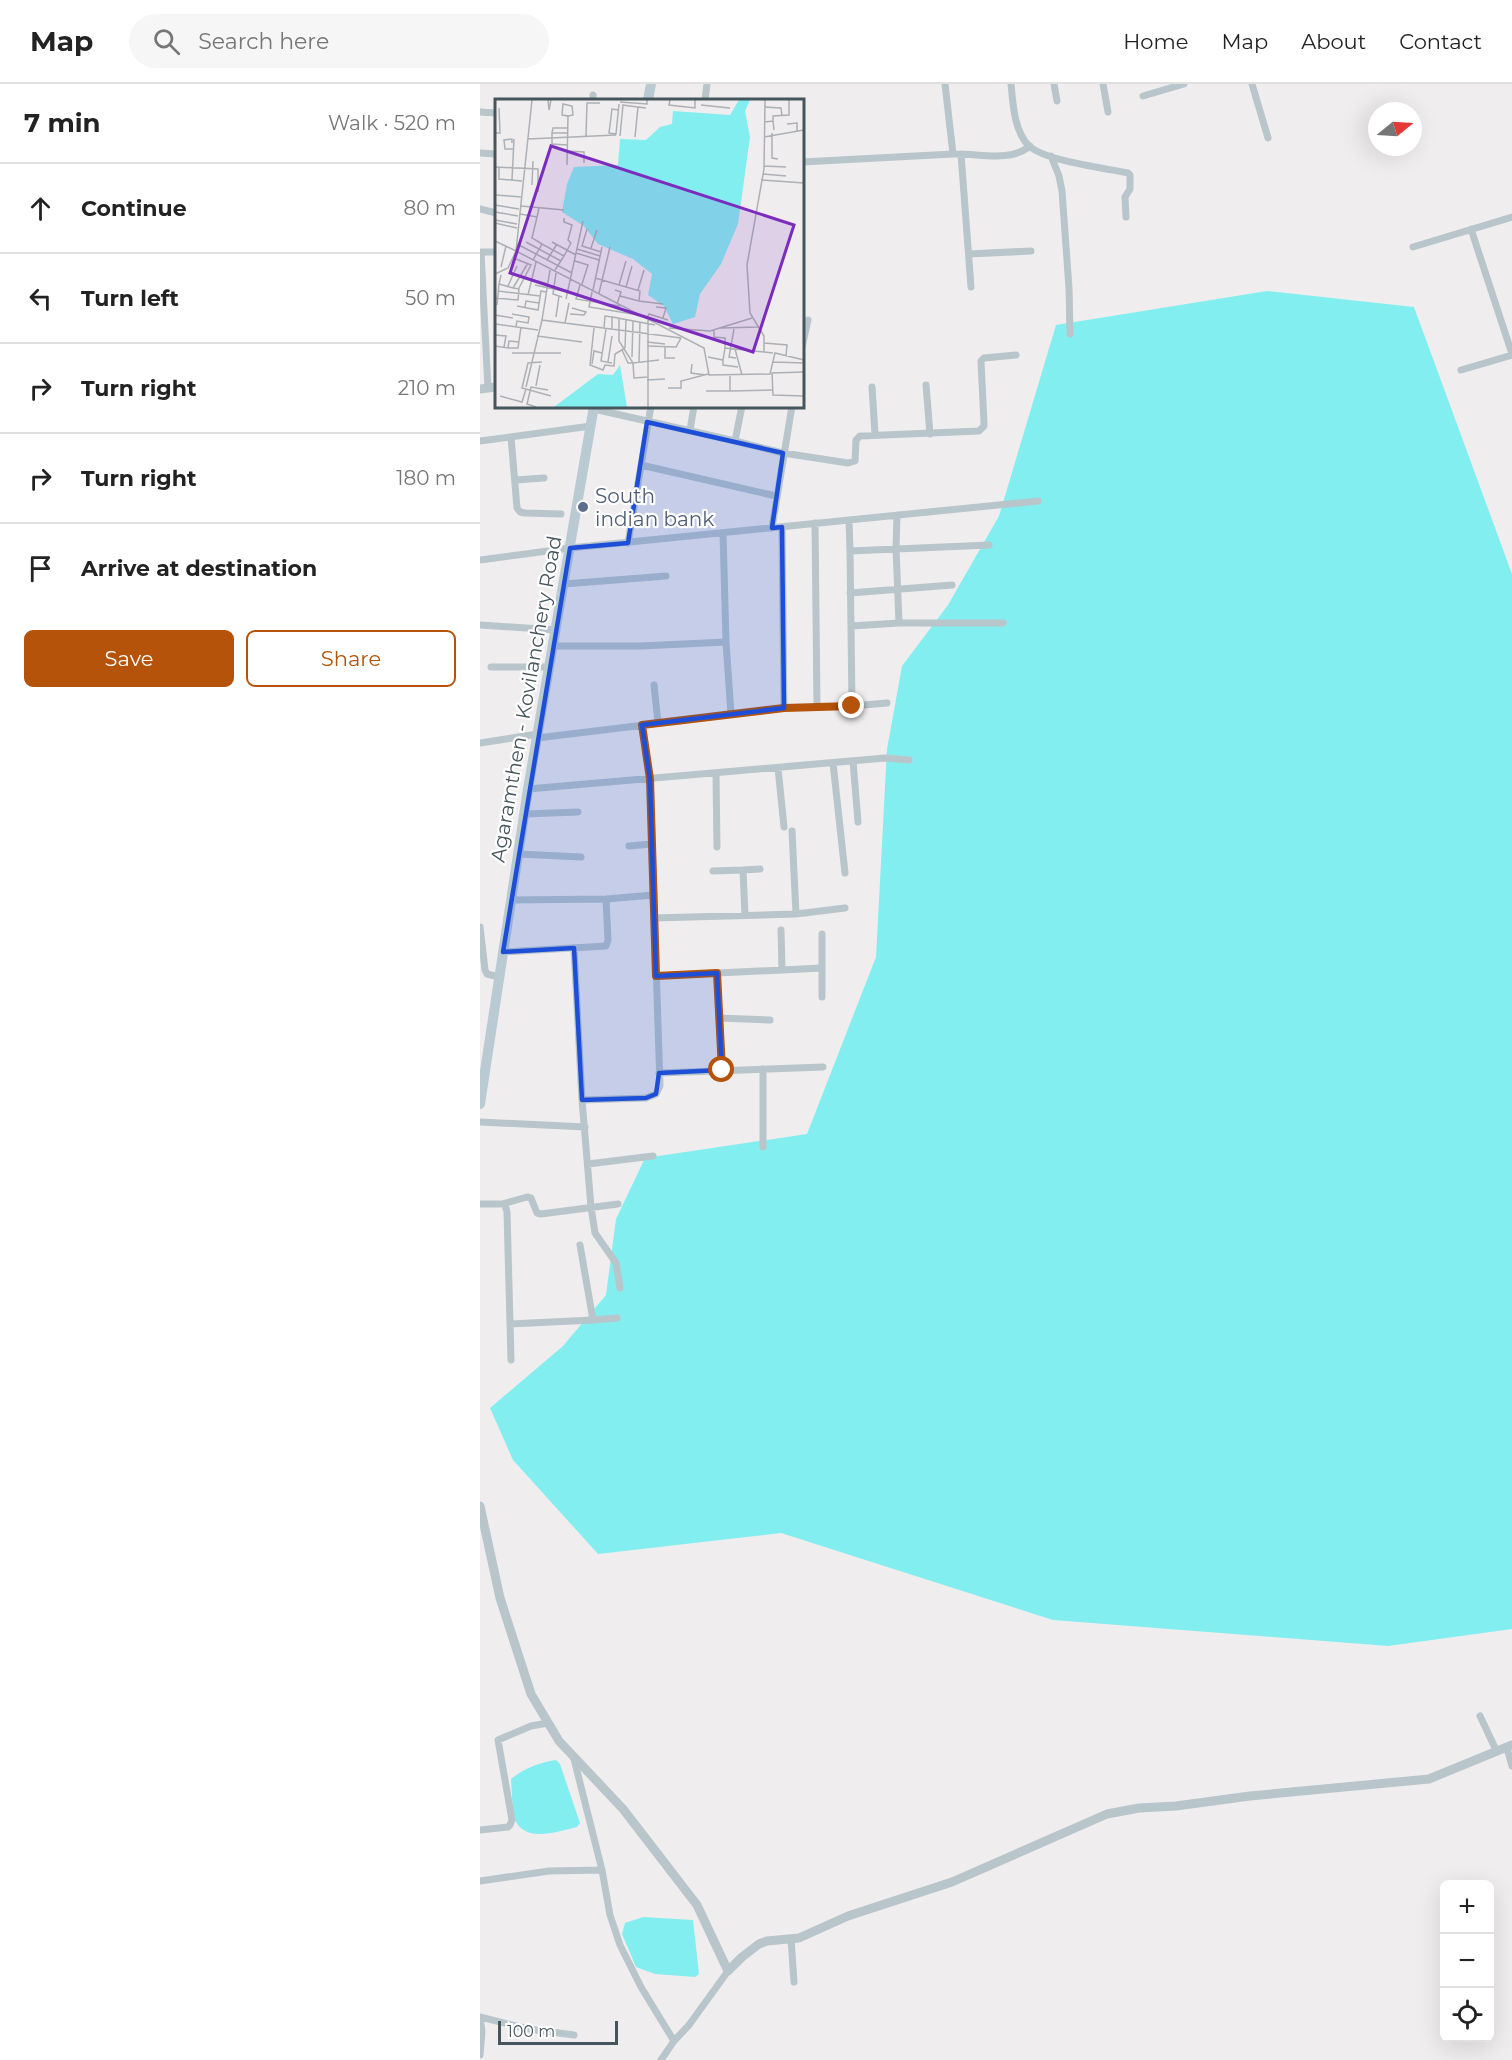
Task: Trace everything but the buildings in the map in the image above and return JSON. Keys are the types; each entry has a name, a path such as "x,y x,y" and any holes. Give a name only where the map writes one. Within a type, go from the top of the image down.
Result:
{"main road":[{"path":"648,99 651,84"},
{"name":"Agaramthen - Kovilanchery Road","path":"480,1104 528,789 594,408"}],"street":[{"path":"705,99 707,84"},
{"path":"945,84 957,154 971,287"},
{"path":"1011,84 1017,124 1030,146 1051,156 1130,175 1132,183 1125,197 1126,217"},
{"path":"1054,84 1056,101"},
{"path":"1103,84 1108,112"},
{"path":"1143,96 1184,84"},
{"path":"1252,84 1268,138"},
{"path":"480,112 495,113"},
{"path":"804,162 957,154 1011,156 1021,153 1030,146"},
{"path":"480,153 495,154"},
{"path":"1051,156 1062,191 1070,334"},
{"path":"480,209 495,213"},
{"path":"1413,247 1511,219"},
{"path":"1461,370 1512,354 1471,229"},
{"path":"969,254 1031,251"},
{"path":"480,252 488,388"},
{"path":"804,338 808,320"},
{"path":"594,408 783,453 852,463 856,457 856,440 860,436 975,432 982,429 984,423 981,362 984,358 1016,355"},
{"path":"926,385 930,434"},
{"path":"872,387 875,434"},
{"path":"628,543 651,408"},
{"path":"690,430 694,408"},
{"path":"735,441 742,408"},
{"path":"772,528 792,408"},
{"path":"480,441 591,426"},
{"path":"511,437 517,508 520,512 561,514"},
{"path":"641,465 776,496"},
{"path":"514,480 544,478"},
{"path":"480,560 570,548 1038,501"},
{"path":"897,515 898,624"},
{"path":"849,520 852,706"},
{"path":"815,524 817,707"},
{"path":"782,527 784,708"},
{"path":"723,533 726,642 731,714"},
{"path":"850,551 989,545"},
{"path":"564,584 666,576"},
{"path":"850,593 952,585"},
{"path":"851,626 1003,623"},
{"path":"480,625 556,630"},
{"path":"553,646 641,646 726,642"},
{"path":"490,667 549,667"},
{"path":"654,685 658,723"},
{"path":"480,743 784,708 887,703"},
{"path":"582,1100 646,1098 656,1095 660,1086 650,779 642,725"},
{"path":"528,789 885,758 909,760"},
{"path":"854,761 858,822"},
{"path":"833,763 845,873"},
{"path":"778,768 784,827"},
{"path":"716,773 717,847"},
{"path":"525,814 578,812"},
{"path":"792,831 796,914"},
{"path":"629,846 652,844"},
{"path":"518,854 580,857"},
{"path":"712,871 760,869"},
{"path":"743,870 745,915"},
{"path":"511,900 654,896"},
{"path":"503,952 601,947 608,944 606,899"},
{"path":"654,918 796,914 845,908"},
{"path":"480,927 483,975 499,977"},
{"path":"781,930 782,970"},
{"path":"822,934 822,998"},
{"path":"574,948 582,1100 591,1207 595,1233 616,1263 620,1288"},
{"path":"656,976 822,968"},
{"path":"717,973 722,1070"},
{"path":"719,1018 770,1020"},
{"path":"659,1073 823,1067"},
{"path":"763,1069 763,1147"},
{"path":"480,1122 585,1127"},
{"path":"588,1164 653,1156"},
{"path":"480,1204 502,1204 527,1197 531,1198 537,1213 541,1214 618,1204"},
{"path":"502,1204 505,1205 507,1212 511,1360"},
{"path":"580,1245 593,1320"},
{"path":"510,1324 617,1318"},
{"path":"480,1506 500,1598 531,1694 559,1741 623,1809 697,1905 728,1971"},
{"path":"1480,1716 1497,1752"},
{"path":"480,1830 508,1827 512,1820 498,1740 531,1726 548,1723"},
{"path":"664,2058 674,2041 689,2025 728,1971 759,1944 808,1935 848,1916 960,1879 1113,1812 1429,1779 1509,1747 1512,1766"},
{"path":"573,1756 602,1870 610,1915 620,1945 641,1987 674,2041"},
{"path":"480,1881 549,1872 602,1870"},
{"path":"791,1939 794,1982"},
{"path":"480,2055 480,2017 528,2029 574,2035"}],"highlighted area":[{"path":"647,422 783,453 772,528 782,527 784,708 642,725 650,779 656,976 717,973 722,1070 659,1073 656,1094 646,1098 582,1100 574,948 503,952 570,548 628,543"}],"water":[{"path":"1267,291 1414,307 1512,574 1512,1629 1388,1646 1053,1620 781,1533 598,1554 513,1460 490,1408 563,1346 606,1295 616,1219 645,1158 807,1134 876,957 887,749 902,666 948,605 999,516 1056,325"},
{"path":"556,1760 560,1764 580,1823 577,1827 549,1833 531,1833 523,1830 517,1824 513,1814 511,1779 532,1766"},
{"path":"643,1917 693,1920 699,1974 695,1977 655,1974 636,1967 622,1934 625,1923"}],"place":[{"name":"South indian bank","path":"583,507"}],"route":[{"path":"722,1070 717,973 656,976 650,779 642,725 784,708 852,706"}]}
